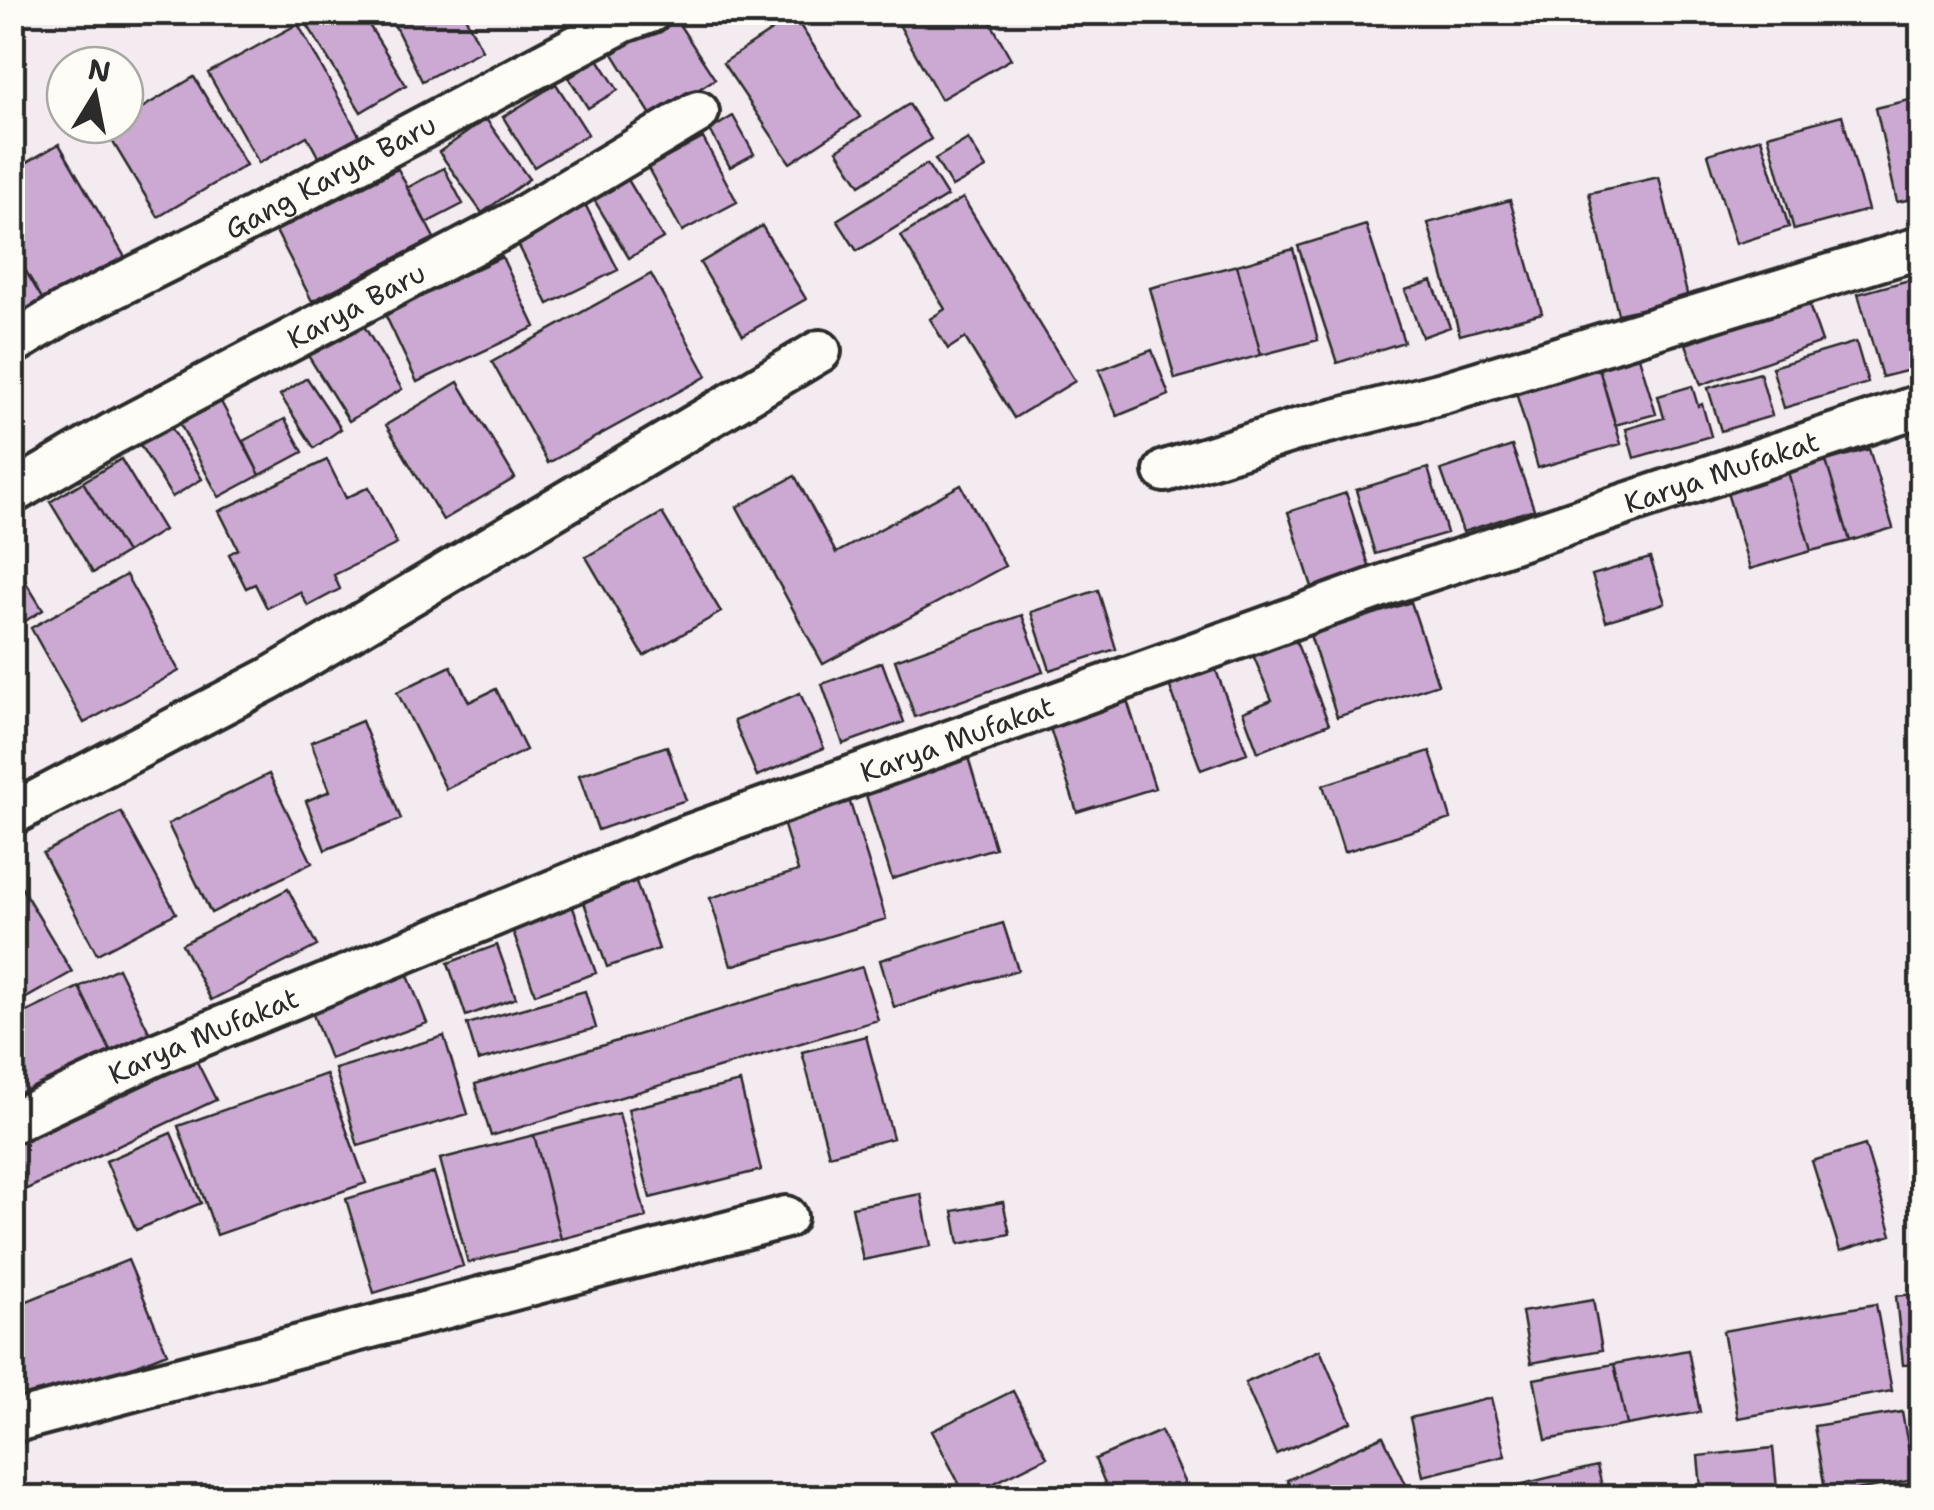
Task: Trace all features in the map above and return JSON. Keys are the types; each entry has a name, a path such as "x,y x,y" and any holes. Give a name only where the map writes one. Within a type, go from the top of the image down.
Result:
{"street":[{"name":"Gang Karya Baru","path":"12,344 64,313 259,215 622,22 650,12"},
{"name":"Karya Baru","path":"12,493 112,434 511,224 698,112"},
{"path":"1164,471 1296,430 1443,393 1922,246"},
{"path":"12,814 268,679 820,351"},
{"name":"Karya Mufakat","path":"12,1122 158,1053 679,839 1396,582 1922,406"},
{"path":"12,1422 786,1218"}],"building":[{"path":"361,12 406,85 361,112 300,13"},
{"path":"388,12 463,12 482,50 422,81"},
{"path":"892,12 985,12 1011,59 941,99"},
{"path":"673,15 715,79 653,118 613,54"},
{"path":"794,16 860,117 790,163 723,63"},
{"path":"298,24 364,144 323,166 307,136 259,163 208,73"},
{"path":"598,59 618,90 588,108 569,78"},
{"path":"194,77 246,165 158,217 115,145 145,145 145,106"},
{"path":"556,84 588,134 534,167 503,117"},
{"path":"1922,97 1922,197 1897,202 1876,108"},
{"path":"909,104 931,139 860,185 837,150"},
{"path":"1842,115 1868,210 1794,230 1768,135"},
{"path":"733,116 754,154 730,167 710,130"},
{"path":"486,119 529,179 482,213 439,152"},
{"path":"703,138 737,202 682,231 648,168"},
{"path":"1761,138 1789,227 1736,244 1708,154"},
{"path":"968,139 986,168 952,187 935,159"},
{"path":"60,145 126,259 46,305 12,248 12,171"},
{"path":"927,164 947,196 857,251 837,220"},
{"path":"444,168 463,204 426,223 407,188"},
{"path":"398,169 434,238 312,301 276,231"},
{"path":"1659,177 1688,298 1618,314 1589,193"},
{"path":"627,178 663,238 629,258 593,198"},
{"path":"963,198 1075,381 1014,418 965,338 948,349 930,319 945,309 901,236"},
{"path":"1510,200 1542,313 1460,335 1428,223"},
{"path":"586,206 618,270 548,304 516,240"},
{"path":"1366,225 1404,342 1337,363 1298,246"},
{"path":"762,226 806,299 743,335 700,263"},
{"path":"12,248 46,305 12,325"},
{"path":"1293,249 1318,340 1261,355 1237,265"},
{"path":"502,257 535,327 417,382 384,312"},
{"path":"1237,265 1261,355 1175,379 1150,288"},
{"path":"651,274 707,376 548,463 492,362"},
{"path":"1909,280 1922,324 1922,367 1882,377 1858,294"},
{"path":"1432,281 1450,327 1422,337 1405,290"},
{"path":"1808,302 1822,342 1701,385 1686,344"},
{"path":"361,321 402,389 349,421 307,354"},
{"path":"1856,342 1868,383 1784,408 1772,367"},
{"path":"1636,347 1656,414 1615,425 1596,358"},
{"path":"1152,350 1169,395 1117,416 1099,370"},
{"path":"1596,358 1621,444 1538,468 1513,382"},
{"path":"1760,373 1772,416 1721,431 1708,388"},
{"path":"307,378 341,429 314,448 280,395"},
{"path":"458,382 515,478 443,520 386,425"},
{"path":"1692,386 1711,436 1634,458 1626,429 1664,418 1658,396"},
{"path":"220,400 260,475 219,497 179,422"},
{"path":"285,419 303,452 260,475 243,441"},
{"path":"168,422 202,479 172,497 137,440"},
{"path":"1512,446 1534,509 1463,532 1441,470"},
{"path":"1869,449 1893,528 1850,541 1826,461"},
{"path":"121,459 164,530 126,553 83,482"},
{"path":"327,460 346,498 369,487 397,544 334,575 340,589 308,606 300,592 267,608 255,584 246,588 229,554 238,549 219,511"},
{"path":"1826,461 1850,541 1811,551 1788,472"},
{"path":"1428,468 1447,533 1375,554 1356,490"},
{"path":"1788,472 1811,551 1750,569 1726,489"},
{"path":"795,476 836,553 961,485 1005,566 823,664 737,507"},
{"path":"83,482 126,553 93,573 50,502"},
{"path":"1346,493 1370,569 1312,587 1288,512"},
{"path":"662,513 721,612 644,656 586,557"},
{"path":"1650,558 1665,603 1606,621 1592,575"},
{"path":"12,560 43,610 12,629"},
{"path":"126,575 179,671 84,723 31,628"},
{"path":"1098,590 1116,649 1050,670 1031,612"},
{"path":"1411,602 1438,684 1337,717 1310,635"},
{"path":"1022,615 1043,672 915,717 895,660"},
{"path":"1295,639 1329,724 1258,752 1243,712 1272,700 1253,655"},
{"path":"882,662 904,722 843,744 822,684"},
{"path":"1214,665 1247,753 1201,770 1168,682"},
{"path":"451,666 469,702 496,689 526,750 446,789 397,692"},
{"path":"800,693 824,748 757,776 734,721"},
{"path":"1127,700 1155,788 1077,812 1049,725"},
{"path":"362,721 401,819 325,850 306,801 330,791 311,742"},
{"path":"667,746 686,800 598,830 579,775"},
{"path":"1430,751 1451,819 1344,852 1323,785"},
{"path":"967,754 995,848 892,879 863,785"},
{"path":"269,774 312,863 211,913 168,824"},
{"path":"848,796 886,919 731,966 710,898 798,871 781,816"},
{"path":"121,812 176,913 97,954 43,853"},
{"path":"12,872 72,972 12,1006"},
{"path":"635,879 659,949 607,967 582,897"},
{"path":"288,889 317,946 211,1000 182,944"},
{"path":"571,902 596,973 535,994 510,923"},
{"path":"1003,923 1018,970 894,1007 880,960"},
{"path":"497,945 516,998 466,1016 448,963"},
{"path":"862,967 878,1020 491,1136 475,1084"},
{"path":"118,968 150,1034 111,1052 79,987"},
{"path":"405,968 427,1023 330,1059 309,1004"},
{"path":"79,987 111,1052 17,1098 12,1089 12,1019"},
{"path":"585,991 596,1028 478,1061 467,1024"},
{"path":"444,1036 468,1114 358,1146 335,1069"},
{"path":"866,1036 893,1138 829,1155 802,1052"},
{"path":"191,1050 216,1100 12,1196 12,1134"},
{"path":"326,1074 366,1183 217,1235 178,1126"},
{"path":"740,1082 761,1170 650,1198 628,1109"},
{"path":"619,1113 646,1217 561,1239 534,1135"},
{"path":"171,1133 201,1203 136,1230 106,1161"},
{"path":"534,1135 561,1239 468,1263 440,1159"},
{"path":"1865,1145 1892,1235 1840,1251 1812,1161"},
{"path":"434,1173 463,1266 374,1293 346,1199"},
{"path":"921,1194 931,1246 863,1260 852,1207"},
{"path":"1003,1202 1010,1234 959,1244 953,1211"},
{"path":"128,1260 167,1353 12,1415 12,1307"},
{"path":"1922,1293 1922,1364 1903,1365 1896,1296"},
{"path":"1593,1300 1602,1350 1531,1363 1522,1312"},
{"path":"1876,1304 1892,1391 1738,1418 1723,1331"},
{"path":"1320,1350 1351,1422 1276,1454 1245,1383"},
{"path":"1688,1350 1700,1412 1627,1425 1614,1364"},
{"path":"1614,1364 1627,1425 1546,1440 1534,1379"},
{"path":"1013,1391 1047,1457 966,1497 932,1431"},
{"path":"1491,1398 1505,1456 1423,1476 1410,1418"},
{"path":"1902,1412 1914,1480 1826,1495 1814,1426"},
{"path":"1161,1431 1191,1497 1111,1498 1095,1459"},
{"path":"1383,1436 1412,1497 1295,1498 1287,1480"},
{"path":"1773,1448 1778,1498 1702,1498 1698,1456"},
{"path":"1597,1466 1605,1498 1468,1497"}]}
